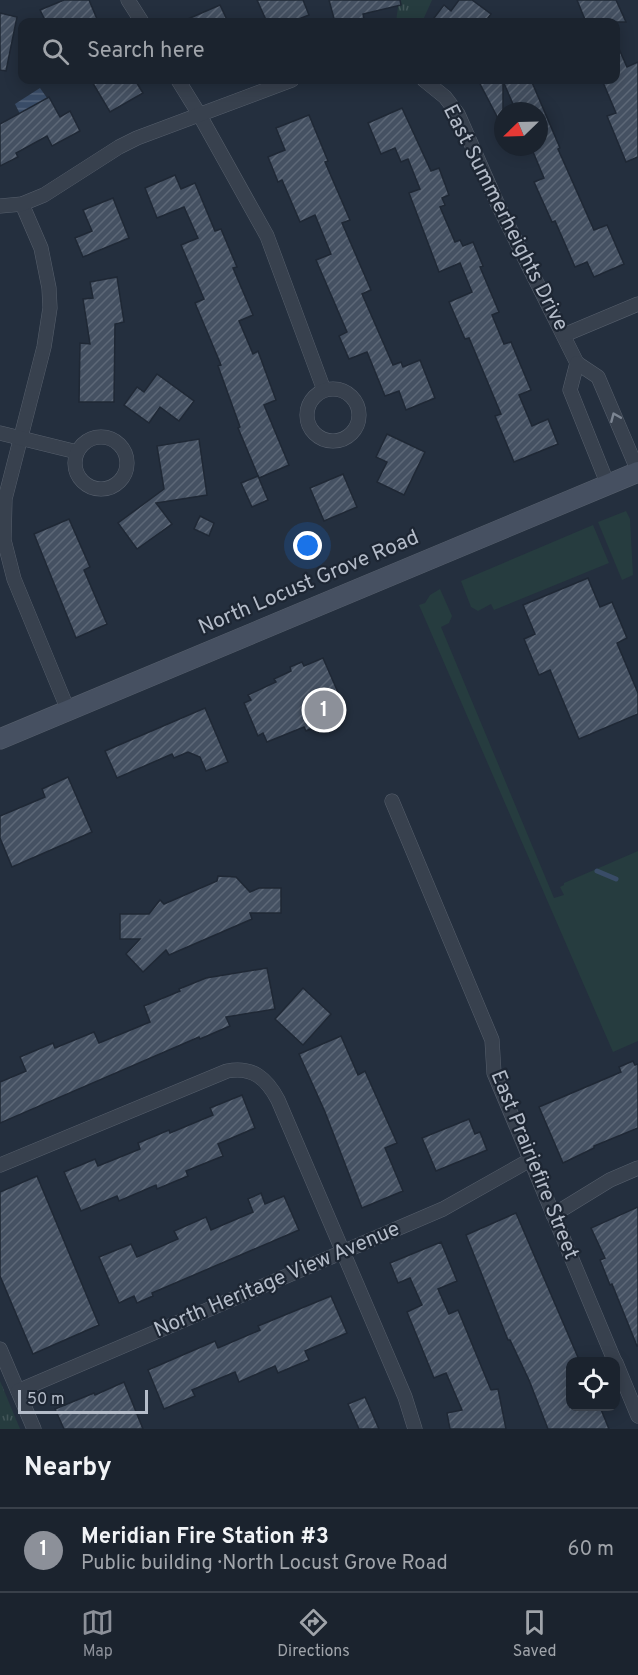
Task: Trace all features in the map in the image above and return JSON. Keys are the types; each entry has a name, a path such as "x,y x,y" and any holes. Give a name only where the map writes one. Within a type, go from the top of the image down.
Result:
{"main road":[{"name":"North Locust Grove Road","path":"0,739 638,472"}],"street":[{"path":"128,0 139,18"},
{"path":"180,84 267,236 324,390"},
{"path":"0,206 22,204 44,195 119,147 281,84"},
{"name":"East Summerheights Drive","path":"429,84 445,97 458,114 498,205 577,363 598,377 638,472"},
{"path":"22,204 41,248 49,288 50,308 44,347 5,499 4,540 14,579 68,710"},
{"path":"564,335 638,304"},
{"path":"577,363 570,390 608,485"},
{"path":"0,433 77,452"},
{"name":"East Prairiefire Street","path":"392,801 492,1040 494,1073 613,1357"},
{"path":"0,1166 227,1071 239,1069 254,1072 272,1089 278,1101 405,1397 415,1429"},
{"name":"North Heritage View Avenue","path":"18,1391 443,1209 530,1160"},
{"path":"553,1215 610,1180 638,1168"},
{"path":"0,1349 34,1429"},
{"name":"East Prairiefire Street","path":"620,1374 638,1416"}],"green space":[{"path":"399,0 432,0 424,18 397,18"},
{"path":"626,511 630,519 633,575 622,580 598,522"},
{"path":"593,525 609,563 494,610 491,604 478,611 471,607 461,581"},
{"path":"440,589 452,616 449,623 441,627 554,898 564,895 560,887 564,883 638,851 638,1041 613,1052 419,605 425,603 430,595"},
{"path":"0,1381 20,1429 0,1429"}],"water":[{"path":"40,88 47,98 20,114 15,104"}],"building":[{"path":"64,0 89,0 97,18 44,18 40,10"},
{"path":"257,0 303,0 309,15 301,18 265,18"},
{"path":"329,0 400,0 401,5 363,14 364,18 334,18"},
{"path":"459,0 472,0 491,14 488,18 434,18 444,5 451,11"},
{"path":"577,0 616,0 626,22 620,22 620,18 584,18"},
{"path":"220,5 226,18 190,18"},
{"path":"0,13 17,17 6,71 0,70"},
{"path":"620,51 627,67 638,62 638,157 626,162 607,116 616,113 604,84 620,84"},
{"path":"93,84 137,84 143,93 110,112"},
{"path":"480,84 503,84 503,102 494,102 494,111"},
{"path":"504,84 533,84 540,102 512,102"},
{"path":"49,97 60,117 70,111 80,131 52,146 47,136 16,153 18,157 0,166 0,124"},
{"path":"402,108 431,171 439,168 449,195 442,198 445,205 440,207 455,242 460,240 463,246 473,242 483,266 480,267 499,312 492,315 504,344 511,342 531,390 519,395 532,426 548,419 558,444 514,462 495,416 501,414 469,338 465,339 449,302 472,292 460,263 439,272 409,193 420,189 408,159 401,162 395,148 381,154 368,123"},
{"path":"309,115 328,161 325,162 350,220 342,223 371,290 362,294 393,365 401,362 403,367 420,360 435,398 406,410 399,391 385,396 367,352 349,359 339,336 347,332 316,260 331,254 315,215 300,222 282,180 278,182 268,157 285,150 276,128"},
{"path":"548,120 560,148 558,149 594,230 607,225 624,264 594,277 587,262 575,267 555,221 552,222 534,182 544,178 535,156 548,156"},
{"path":"175,175 181,189 195,183 215,231 221,229 237,267 233,268 253,315 239,321 253,354 258,351 276,400 264,405 289,465 259,478 238,428 240,427 218,366 221,365 195,303 204,299 181,245 198,238 184,207 157,218 145,188"},
{"path":"113,198 129,238 83,257 75,238 92,231 83,210"},
{"path":"117,277 124,322 115,324 114,402 79,402 80,343 90,344 83,299 93,298 90,282"},
{"path":"157,374 194,401 179,421 160,407 149,423 124,405 137,387 144,392"},
{"path":"387,434 425,452 404,495 377,482 387,462 376,457"},
{"path":"199,439 207,495 156,503 172,524 137,549 118,523 164,489 157,446"},
{"path":"343,474 357,507 324,521 310,488"},
{"path":"258,476 268,500 252,507 241,483"},
{"path":"200,516 214,523 209,536 194,529"},
{"path":"69,519 90,567 84,570 107,624 76,638 34,534"},
{"path":"588,578 600,607 612,602 627,638 617,643 638,693 638,714 579,739 550,670 539,675 524,639 535,634 523,605"},
{"path":"323,658 347,713 306,731 304,727 267,742 263,733 258,736 244,703 251,700 248,695 276,682 274,679 291,671 290,667 302,662 304,666"},
{"path":"205,708 228,762 206,771 200,757 188,752 174,758 172,754 117,778 105,751"},
{"path":"68,777 92,832 12,867 0,838 0,816 45,797 42,789"},
{"path":"218,876 236,877 250,892 259,888 281,888 281,913 250,913 252,919 169,955 166,950 143,972 126,954 140,939 120,939 120,914 149,914 160,900 164,904 217,881"},
{"path":"267,968 275,1009 226,1017 230,1026 200,1039 199,1037 0,1123 0,1082 26,1071 20,1057 53,1043 55,1048 94,1032 99,1043 150,1022 144,1006 180,991 179,989 206,978"},
{"path":"303,988 331,1014 303,1045 275,1019"},
{"path":"341,1036 358,1075 365,1071 397,1143 385,1148 403,1191 362,1208 325,1112 299,1054"},
{"path":"633,1061 635,1065 638,1064 638,1128 594,1146 563,1163 539,1107 621,1072 619,1067"},
{"path":"242,1095 255,1128 218,1144 223,1156 186,1171 188,1176 157,1189 156,1185 119,1201 117,1196 81,1211 64,1172 95,1159 98,1166 140,1149 138,1143 169,1130 170,1133 213,1115 210,1108"},
{"path":"469,1119 475,1134 480,1132 487,1150 436,1171 422,1138"},
{"path":"37,1176 99,1325 33,1354 0,1276 0,1192"},
{"path":"261,1193 265,1204 284,1196 299,1230 152,1293 153,1296 137,1303 134,1296 119,1303 99,1257 131,1244 137,1257 178,1239 174,1231 206,1217 211,1230 253,1212 248,1199"},
{"path":"638,1207 637,1346 600,1260 605,1258 591,1228"},
{"path":"516,1213 578,1357 566,1357 566,1411 602,1411 609,1429 548,1429 529,1380 508,1340 466,1235"},
{"path":"441,1242 457,1281 438,1289 449,1314 458,1310 491,1390 498,1389 506,1429 450,1429 447,1413 462,1410 446,1373 434,1378 407,1312 422,1305 410,1278 398,1283 390,1263"},
{"path":"331,1296 347,1333 305,1351 309,1360 278,1373 275,1366 239,1382 235,1372 192,1390 195,1396 164,1409 148,1370 215,1341 218,1348 260,1330 258,1326"},
{"path":"124,1382 143,1429 64,1429 55,1409"},
{"path":"365,1397 379,1429 359,1429 348,1404"}],"waterway":[{"path":"597,871 616,879"}],"place":[{"name":"Meridian Fire Station #3","path":"324,710"}]}
